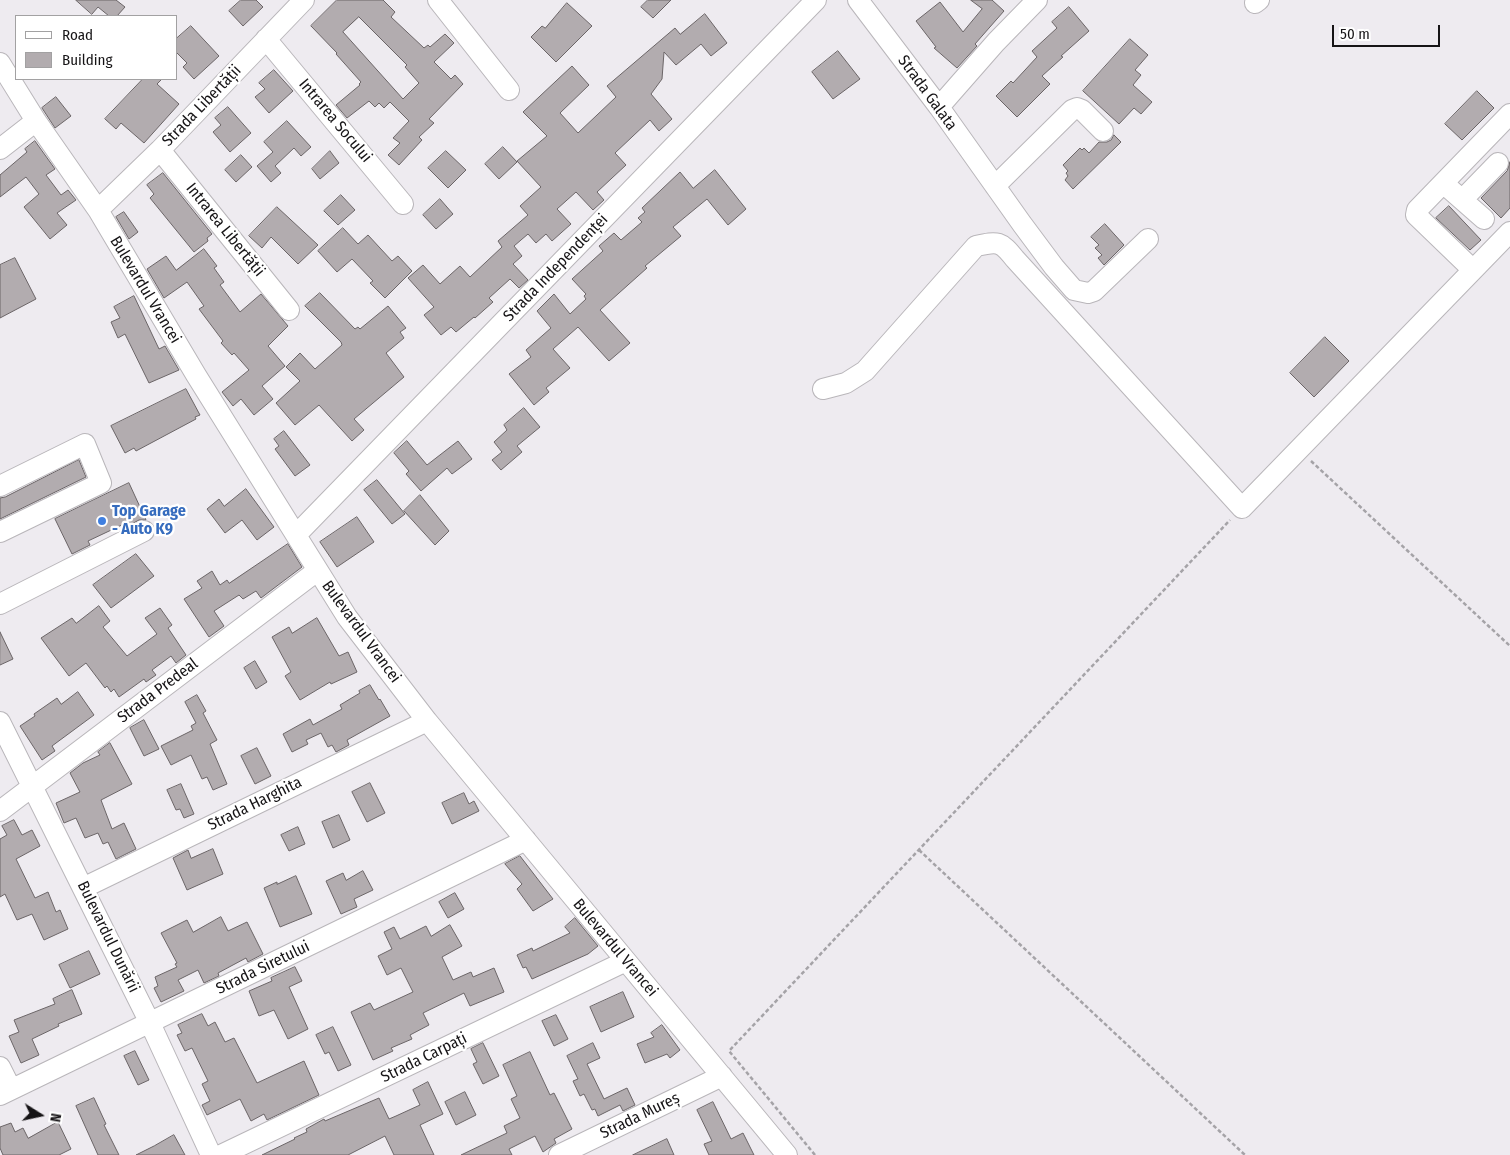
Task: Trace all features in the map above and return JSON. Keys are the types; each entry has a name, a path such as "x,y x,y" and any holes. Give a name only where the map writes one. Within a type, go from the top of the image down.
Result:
{"street":[{"name":"Strada Libertății","path":"98,210 160,150 304,0"},
{"path":"438,0 509,90"},
{"name":"Strada Independenței","path":"296,535 816,0"},
{"name":"Strada Galata","path":"858,0 939,107 1054,267 1074,290 1088,293 1094,291 1148,239"},
{"path":"939,107 996,42 1037,0"},
{"name":"Intrarea Socului","path":"266,39 403,204"},
{"name":"Bulevardul Vrancei","path":"0,63 36,121 98,210 196,375 347,617 427,721 787,1155"},
{"path":"995,186 1072,110 1077,108 1082,110 1103,131"},
{"path":"1473,270 1416,215 1417,210 1510,114"},
{"path":"0,149 36,121"},
{"name":"Intrarea Libertății","path":"160,150 289,310"},
{"path":"1463,199 1498,163"},
{"path":"1443,183 1484,219"},
{"path":"823,389 846,383 865,372 976,246 993,242 1005,246 1242,508 1510,232"},
{"path":"0,486 85,444 101,483 0,532"},
{"path":"0,604 144,532"},
{"name":"Strada Predeal","path":"0,811 317,570"},
{"name":"Strada Harghita","path":"83,888 427,721"},
{"name":"Bulevardul Dunării","path":"0,722 150,1023 211,1155"},
{"name":"Strada Siretului","path":"6,1092 526,840"},
{"name":"Strada Carpați","path":"221,1155 626,961"},
{"path":"0,1067 6,1092"},
{"name":"Strada Mureș","path":"559,1155 722,1076"}],"path":[{"path":"1299,450 1510,646"},
{"path":"814,1155 729,1051 1242,508"},
{"path":"918,850 1245,1155"}],"building":[{"path":"76,0 116,0 125,7 118,15 108,15 98,7 92,14"},
{"path":"241,0 256,0 263,7 243,26 229,11"},
{"path":"337,0 383,0 395,12 391,17 424,48 428,45 430,47 445,34 454,43 434,62 451,79 455,75 463,84 429,119 434,123 419,137 422,140 399,165 388,155 400,143 393,138 409,121 390,102 384,108 379,103 375,107 369,101 347,118 336,105 360,85 361,82 311,26","holes":["359,17 407,65 405,67 419,83 403,99 343,32"]},
{"path":"648,0 671,0 653,18 641,7"},
{"path":"971,0 992,0 1004,11 957,68 934,48 936,47 916,21 940,2 963,32 982,9"},
{"path":"567,3 592,26 556,62 531,37 542,26 545,28"},
{"path":"1069,7 1089,31 1042,76 1050,84 1017,117 996,96 1011,81 1013,83 1037,57 1032,51 1057,28 1052,22"},
{"path":"705,14 727,43 711,56 701,44 676,65 664,52 662,79 651,94 672,119 659,131 650,120 615,153 626,165 597,192 604,200 593,210 576,192 557,209 571,224 552,241 546,234 536,243 528,234 514,246 522,256 513,264 528,280 519,288 510,279 489,298 493,302 475,318 456,332 451,327 441,335 424,315 434,307 408,278 423,265 440,284 460,266 470,277 502,247 498,241 528,215 520,206 541,187 517,161 547,136 523,112 572,66 589,85 560,113 578,133 616,97 607,86 675,28 680,34"},
{"path":"191,26 219,56 194,79 183,67 187,63 178,54 178,37"},
{"path":"1130,39 1148,55 1135,70 1141,75 1133,85 1152,102 1141,114 1134,108 1119,124 1083,91"},
{"path":"838,51 860,79 833,99 812,72"},
{"path":"274,70 293,91 269,113 255,97 265,89 259,83"},
{"path":"142,80 161,80 157,84 179,104 144,143 121,123 116,129 105,119"},
{"path":"1477,91 1494,108 1462,140 1445,124"},
{"path":"56,97 71,116 55,128 42,108"},
{"path":"228,107 251,133 230,152 213,132 221,125 215,118"},
{"path":"287,121 311,147 301,156 294,148 275,166 281,173 271,182 257,166 273,152 264,142"},
{"path":"1114,135 1121,142 1073,189 1065,180 1068,176 1066,173 1068,171 1063,165 1080,148 1082,150 1084,148 1089,153 1099,142 1107,142"},
{"path":"35,141 55,169 46,175 61,195 68,190 76,200 57,213 67,225 50,239 24,207 39,194 26,177 0,197 0,175 27,152 25,149"},
{"path":"503,147 517,162 499,179 485,164"},
{"path":"330,151 339,163 320,179 312,169"},
{"path":"446,151 466,170 448,188 428,168"},
{"path":"241,155 252,167 236,182 225,170"},
{"path":"1510,162 1510,208 1501,218 1481,198 1507,171"},
{"path":"715,170 746,209 728,225 707,199 673,227 681,236 645,266 647,268 600,310 630,343 609,361 578,327 553,349 570,368 546,388 549,392 534,405 509,374 531,357 526,350 551,328 537,311 554,294 570,314 586,299 584,296 586,294 572,279 603,251 599,246 614,233 621,240 642,222 638,218 645,212 642,208 680,172 693,188"},
{"path":"163,173 212,234 207,238 208,241 194,252 150,198 154,194 147,185"},
{"path":"341,195 355,210 338,225 324,211"},
{"path":"440,199 453,214 436,229 423,215"},
{"path":"1449,206 1481,240 1470,250 1436,218"},
{"path":"277,207 318,245 298,264 271,237 262,248 249,236"},
{"path":"124,212 138,232 129,239 116,217"},
{"path":"1105,224 1124,245 1104,265 1098,258 1102,255 1095,248 1099,245 1091,237"},
{"path":"343,228 358,244 368,235 392,261 398,256 412,271 385,298 370,283 373,281 352,259 337,272 318,251"},
{"path":"204,249 217,266 214,268 224,282 220,285 240,312 261,294 288,326 268,346 285,366 262,386 273,399 254,415 241,399 233,406 222,392 249,370 234,353 232,355 221,343 223,341 199,309 204,306 187,282 164,298 147,269 166,256 176,270"},
{"path":"15,258 36,299 0,318 0,265"},
{"path":"320,293 355,329 358,327 360,329 388,306 406,328 400,332 404,338 386,353 404,377 354,419 364,430 352,441 319,405 295,425 276,403 300,381 286,367 300,353 315,369 342,345 305,306"},
{"path":"134,296 159,349 165,346 179,370 149,383 125,334 118,338 111,322 120,318 114,307"},
{"path":"1325,337 1349,361 1314,397 1290,373"},
{"path":"186,389 200,415 195,417 196,419 136,451 134,448 125,453 111,426"},
{"path":"524,408 540,427 517,446 522,452 501,470 492,460 502,452 494,442 507,430 504,425"},
{"path":"284,431 310,465 295,476 275,449 279,446 274,439"},
{"path":"407,441 427,465 458,441 472,459 452,474 447,468 421,491 406,474 409,471 394,453"},
{"path":"79,460 86,477 0,519 0,498"},
{"path":"377,480 405,514 392,524 364,490"},
{"name":"Top Garage - Auto K9","path":"129,483 146,520 139,520 126,527 124,524 88,541 90,545 72,554 55,519"},
{"path":"246,489 274,527 257,540 242,520 225,533 207,509 219,499 224,506"},
{"path":"420,495 449,531 435,545 404,511"},
{"path":"357,517 374,542 337,567 320,542"},
{"path":"288,544 302,567 261,598 256,591 243,599 239,595 214,611 224,626 209,637 184,599 202,588 197,581 212,571 220,585 227,580 229,583"},
{"path":"136,554 154,576 111,608 93,585"},
{"path":"99,606 110,621 103,627 127,656 157,634 145,618 160,608 172,625 168,628 186,655 176,663 171,656 152,670 156,675 146,682 144,679 119,697 114,689 111,692 107,686 105,688 86,663 69,676 41,638 72,618 76,623"},
{"path":"317,618 339,656 348,652 357,672 331,684 330,682 300,700 285,676 291,672 272,637 289,627 292,633"},
{"path":"0,632 13,659 0,665"},
{"path":"255,661 267,682 256,689 244,668"},
{"path":"370,685 390,716 347,740 349,745 336,752 332,745 328,747 321,733 306,740 308,744 292,752 283,734 310,719 313,725 342,709 340,705"},
{"path":"78,692 94,715 52,746 55,751 42,760 20,726 57,698 61,704"},
{"path":"197,695 206,711 203,713 217,740 210,744 227,784 213,790 207,777 202,779 191,755 171,765 161,746 193,730 191,726 196,723 185,702"},
{"path":"144,720 159,749 144,756 130,728"},
{"path":"110,743 132,784 101,800 112,829 124,823 136,849 116,859 108,842 103,844 98,833 85,838 76,818 64,823 56,803 80,792 70,773 83,763 100,755 98,752"},
{"path":"257,748 271,776 255,784 241,756"},
{"path":"370,783 385,813 367,822 352,792"},
{"path":"181,784 194,814 184,818 180,809 176,810 167,790"},
{"path":"464,793 469,804 474,801 479,811 452,824 442,803"},
{"path":"339,815 350,840 333,848 322,822"},
{"path":"14,820 22,835 32,830 40,846 16,859 35,898 48,892 56,912 60,910 68,929 44,940 32,914 17,920 5,894 0,897 0,839 7,835 2,826"},
{"path":"298,827 305,844 289,851 281,835"},
{"path":"213,849 223,874 187,890 173,858 188,850 191,858"},
{"path":"520,856 553,899 533,911 517,889 522,884 505,864"},
{"path":"363,871 373,890 354,899 357,907 341,914 326,881 343,873 346,880"},
{"path":"296,876 312,914 280,927 264,888"},
{"path":"455,893 464,909 448,918 439,902"},
{"path":"221,917 228,931 247,922 263,954 248,962 246,958 218,973 219,976 204,983 198,970 178,980 184,991 161,1002 154,988 158,986 155,977 177,967 175,964 177,963 161,933 187,920 193,932"},
{"path":"575,918 598,946 588,954 532,979 526,967 523,968 517,955 532,948 533,951 570,933 565,927"},
{"path":"450,925 462,946 442,957 453,980 471,972 473,977 494,968 504,992 470,1006 464,993 423,1013 429,1025 410,1035 412,1039 391,1048 393,1051 373,1060 351,1012 370,1003 374,1010 413,992 401,968 387,975 378,956 392,949 384,932 394,927 400,939 426,926 431,936"},
{"path":"89,951 100,974 70,988 59,965"},
{"path":"295,967 302,981 289,987 308,1029 288,1039 274,1010 259,1016 249,991 272,981 271,978"},
{"path":"72,990 82,1014 58,1024 59,1026 32,1039 39,1055 21,1063 9,1036 19,1032 14,1020 55,1004 53,999"},
{"path":"623,992 634,1017 601,1032 590,1007"},
{"path":"202,1014 208,1026 215,1022 225,1042 234,1038 257,1083 304,1061 319,1095 267,1120 264,1114 251,1121 240,1099 207,1115 202,1105 210,1101 202,1084 208,1081 192,1048 185,1051 177,1035 182,1033 178,1025"},
{"path":"556,1015 568,1039 554,1046 542,1021"},
{"path":"662,1025 680,1050 670,1058 667,1054 645,1063 637,1044 654,1037 651,1033"},
{"path":"333,1027 351,1065 338,1071 329,1052 325,1054 316,1035"},
{"path":"483,1043 499,1076 483,1084 473,1064 477,1062 471,1049"},
{"path":"593,1043 600,1058 587,1064 604,1099 627,1088 635,1105 623,1111 620,1105 598,1116 595,1109 592,1110 584,1094 580,1096 573,1081 578,1079 567,1056"},
{"path":"135,1051 149,1080 138,1085 124,1056"},
{"path":"530,1052 550,1095 554,1093 572,1129 554,1139 556,1143 543,1152 535,1136 509,1149 512,1155 461,1155 507,1133 504,1126 520,1118 511,1099 517,1096 503,1065"},
{"path":"428,1082 443,1114 420,1125 434,1155 394,1155 385,1136 348,1155 262,1155 295,1139 307,1132 306,1129 324,1119 325,1121 379,1098 389,1119 396,1116 420,1105 413,1090"},
{"path":"465,1092 476,1115 456,1125 445,1102"},
{"path":"94,1098 106,1124 104,1125 119,1155 98,1155 76,1106"},
{"path":"713,1102 731,1139 743,1133 754,1155 709,1155 704,1144 712,1141 697,1110"},
{"path":"58,1122 71,1149 59,1155 3,1155 0,1148 0,1127 11,1123 15,1132 23,1128 28,1138"},
{"path":"174,1135 185,1155 136,1155 154,1146"},
{"path":"667,1139 674,1155 633,1155"}],"place":[{"name":"Top Garage - Auto K9","path":"102,521"}]}
